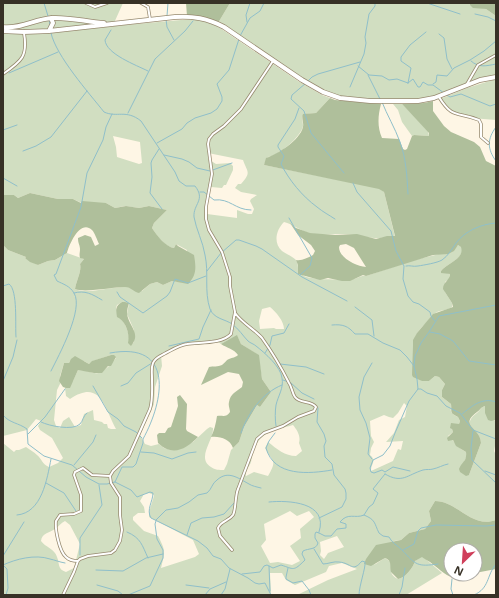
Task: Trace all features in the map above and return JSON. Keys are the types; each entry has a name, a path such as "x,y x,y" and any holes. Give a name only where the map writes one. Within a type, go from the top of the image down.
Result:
{"main road":[{"path":"3,31 49,31 115,23 192,17 209,20 224,27 312,86 340,98 370,101 424,100 488,78 496,77"},
{"path":"3,27 17,27 51,18 115,23"},
{"path":"49,31 53,22 51,18"}],"street":[{"path":"86,3 95,7 107,3"},
{"path":"141,3 148,7 150,20"},
{"path":"3,74 15,66 24,54 26,47 24,32"},
{"path":"467,85 478,65 496,54"},
{"path":"63,595 78,562 83,557 111,553 115,550 120,541 122,530 120,497 112,483 110,476 112,471 129,456 150,409 152,403 151,371 155,360 163,354 188,344 198,344 224,339 231,334 235,312 230,286 230,277 220,247 209,230 206,219 206,206 212,174 208,144 209,139 213,134 224,126 241,109 273,60"},
{"path":"438,96 447,109 452,113 479,120 481,124 481,137 488,143"},
{"path":"232,550 220,536 218,528 220,524 230,519 234,514 236,493 257,439 264,433 283,426 298,417 314,411 316,407 313,403 305,402 297,398 279,364 261,338 241,320 235,312"},
{"path":"78,562 69,559 64,555 56,525 57,518 60,515 74,514 81,511 81,495 74,473 83,468 92,475 110,476"}],"green space":[{"path":"3,3 123,3 114,23 30,31 3,30"},
{"path":"186,3 230,3 218,23 187,16"},
{"path":"230,3 470,3 471,5 486,9 496,16 496,77 424,100 392,101 336,97 323,92 218,23"},
{"path":"470,3 496,3 496,16 486,9 473,8"},
{"path":"197,19 210,22 298,81 330,98 316,113 306,114 302,117 303,126 298,135 283,150 268,157 264,165 379,188 384,192 395,237 376,238 347,234 322,235 305,232 284,222 281,225 277,233 277,244 282,251 296,260 298,263 298,270 303,275 321,279 354,279 442,253 458,245 462,247 461,255 441,271 450,274 449,279 445,282 445,292 452,303 452,307 434,314 419,330 415,337 413,350 416,365 422,381 429,381 435,376 439,377 445,384 442,390 442,397 451,404 451,412 458,417 460,421 459,424 456,424 452,429 453,432 448,436 460,449 466,452 464,462 469,475 481,443 478,434 470,424 470,421 472,417 485,406 494,421 496,420 496,441 494,451 496,455 496,520 487,522 479,521 450,505 435,501 429,511 431,521 425,529 409,533 401,540 394,541 374,565 385,558 391,562 392,574 398,579 406,575 411,570 415,561 422,556 442,573 406,595 297,595 328,580 357,569 342,563 329,566 326,572 295,585 286,580 282,573 270,573 271,595 3,595 3,443 14,452 26,447 36,454 49,467 58,463 63,458 52,438 40,430 38,426 41,421 36,419 27,430 3,436 3,245 8,250 26,257 25,258 38,265 55,260 67,253 84,259 80,264 75,289 80,291 131,287 142,291 150,284 157,282 163,285 172,281 189,283 187,250 176,244 174,248 167,246 152,228 154,223 167,210 149,206 139,208 125,206 115,208 106,203 82,203 73,199 58,199 30,193 18,198 14,195 3,195 3,33 24,34","holes":["113,136 140,142 142,163 139,164 117,157","208,153 243,160 248,174 241,184 238,184 235,188 241,192 257,195 250,201 254,209 252,214 237,210 237,218 207,214 206,203 211,187 222,188 226,185 233,170 233,166 230,163 216,164 208,159","122,302 129,303 127,314 134,330 134,342 131,345 127,329 117,311 117,305","270,307 277,314 284,326 284,329 260,329 259,321 262,309","237,336 241,344 258,355 262,379 271,392 260,407 257,405 244,427 239,442 231,450 224,470 217,470 213,468 205,459 205,454 213,433 213,428 210,427 207,429 193,442 171,450 164,448 159,444 151,446 145,444 140,435 154,404 155,387 162,366 161,355 188,344 197,345 218,342 221,344","111,355 116,358 105,370 101,372 94,373 78,370 73,381 65,388 66,396 70,399 88,392 95,394 104,404 116,429 108,428 107,424 94,420 93,410 84,414 81,425 75,427 69,417 63,421 60,428 56,426 54,420 57,390 61,382 60,376 64,363 69,363 70,361 84,361 89,364 93,361","404,403 407,406 405,417 399,420 394,433 386,442 403,441 401,450 398,449 393,461 371,471 373,459 370,455 374,442 371,436 370,421 384,415 393,418","293,425 298,433 302,451 296,456 288,455 281,452 268,442 265,448 273,461 273,466 268,476 254,472 246,476 253,451 257,443 265,435 280,428","149,493 154,495 149,517 193,540 199,554 195,557 161,568 164,552 158,536 144,531 133,520 133,517 138,513 145,513 144,507 140,501 144,494","290,511 297,516 309,511 314,517 300,529 301,538 290,546 300,561 292,565 278,562 270,563 261,546 266,540 264,524","65,521 70,525 80,544 74,568 66,572 60,568 56,554 41,541 44,535","337,536 344,547 328,553 324,559 320,555 320,542"]},
{"path":"496,79 496,120 471,118 452,113 440,99 467,88"},
{"path":"330,98 335,100 381,104 378,121 382,138 399,139 403,149 405,150 407,149 412,136 429,136 429,133 402,104 433,101 433,111 444,126 451,132 474,142 480,147 486,161 496,166 496,420 488,420 485,413 485,406 472,417 470,421 470,424 480,438 481,443 469,475 466,476 460,472 459,469 465,460 466,452 456,446 453,440 448,441 447,438 453,432 450,428 451,423 459,424 460,421 458,417 453,414 451,404 442,397 442,390 445,384 439,377 435,376 429,381 422,381 413,377 412,375 413,340 417,333 433,314 453,307 443,289 450,274 441,273 441,271 458,258 462,251 461,247 458,245 454,251 448,254 433,255 366,276 363,275 350,281 328,278 320,280 298,274 298,265 296,260 302,260 309,257 313,255 315,251 311,245 298,235 290,223 296,228 310,233 335,235 357,234 376,239 387,236 395,236 384,192 379,189 264,165 266,158 282,150 298,137 303,127 303,114 316,113","holes":["346,244 354,248 366,267 349,261 342,255 339,247 340,245"]},
{"path":"393,104 402,104 428,131 429,136 412,136 402,122 398,110"},
{"path":"30,193 58,199 73,199 81,203 82,201 106,203 115,208 126,206 139,208 149,206 167,210 154,223 152,228 159,238 168,246 174,248 176,244 194,255 195,267 191,281 188,284 172,281 163,285 157,282 150,284 139,293 125,287 92,290 75,289 80,264 84,259 80,258 78,238 85,235 91,237 95,246 99,244 92,230 83,228 79,230 70,244 67,253 55,260 38,265 30,262 25,258 26,257 8,250 3,245 3,195 14,195 18,198"},
{"path":"122,302 129,303 127,313 128,318 135,333 134,341 131,346 128,343 128,332 125,325 123,321 117,317 116,308"},
{"path":"237,335 241,344 259,355 262,379 271,392 260,407 257,405 244,427 239,442 233,448 227,440 218,437 211,437 217,416 226,416 229,414 230,399 234,393 242,387 243,382 239,374 228,372 201,385 209,367 222,365 228,359 238,355 221,344"},
{"path":"111,355 116,357 111,366 108,366 102,373 78,370 70,388 63,387 59,381 64,363 69,363 75,356 89,364 92,361"},
{"path":"180,395 187,404 186,429 198,437 184,448 179,450 169,450 158,443 157,435 159,433 165,433 168,428 171,427 178,406 177,397"},
{"path":"435,501 443,502 479,521 487,522 496,520 496,569 483,571 483,542 443,542 443,572 422,557 415,561 411,570 406,575 398,579 391,572 390,562 385,558 371,566 364,564 376,545 401,540 409,533 425,529 431,521 429,511"}],"waterway":[{"path":"44,3 48,16"},
{"path":"167,16 168,3"},
{"path":"247,22 246,15 250,3"},
{"path":"240,36 250,18 260,11 264,3"},
{"path":"350,87 364,54 369,14 375,6 375,3"},
{"path":"427,3 460,14"},
{"path":"475,14 488,17 496,21"},
{"path":"49,19 50,26"},
{"path":"166,19 167,27 174,40"},
{"path":"128,113 155,59 185,31 193,21"},
{"path":"111,30 105,40 110,50 148,71"},
{"path":"408,83 411,68 401,61 401,57 410,45 426,32"},
{"path":"51,33 54,42 66,63 104,112 109,114 131,115 141,121 175,172 179,181 186,186 195,186 198,191 199,199 194,217 205,255 207,268 207,296 210,309 214,315 229,322 239,330 248,341 268,356 279,369 281,374 282,389 276,405 276,426"},
{"path":"439,34 444,38 447,59 452,69"},
{"path":"157,143 182,129 187,123 195,118 211,113 217,109 222,101 217,84 229,70 239,39"},
{"path":"433,84 436,82 437,75 447,76 454,68 470,60 496,41"},
{"path":"9,73 58,52"},
{"path":"471,61 480,66 496,64"},
{"path":"308,81 318,74 360,62"},
{"path":"358,66 369,75 382,76 389,80 397,79 408,83"},
{"path":"368,75 380,99"},
{"path":"408,83 413,79 418,87 420,87 423,82 428,85 433,85 444,93"},
{"path":"306,83 292,95 291,99 304,111 311,133 344,173"},
{"path":"23,151 36,146 51,137 87,91"},
{"path":"447,95 450,97 461,94 490,106 496,104"},
{"path":"382,102 396,132 404,154 408,194"},
{"path":"299,108 295,119 278,145 284,156 281,164 301,193 311,203 335,219"},
{"path":"51,371 69,332 76,310 74,293 57,281 54,275 56,274 81,207 87,173 103,140 106,127 112,114"},
{"path":"3,130 17,125"},
{"path":"496,127 493,131 489,144 493,157 496,161"},
{"path":"159,149 151,163 152,177 150,193 162,209"},
{"path":"164,155 182,159 197,168 210,171 232,163"},
{"path":"3,178 17,186"},
{"path":"353,183 357,192 391,231 396,251 404,266 403,279 408,296 413,302 419,304 430,312 435,321"},
{"path":"200,192 204,192 214,200 229,202 241,208 251,210"},
{"path":"289,218 312,258 310,266 300,275"},
{"path":"406,266 418,266 440,261 464,235 479,227 496,223"},
{"path":"207,271 221,253 236,240 239,240 262,249 302,277 347,301"},
{"path":"117,292 120,297 143,313 167,296 175,279 188,283 206,276"},
{"path":"3,286 9,284 14,293 16,309 16,337"},
{"path":"74,293 88,293 102,300"},
{"path":"414,366 415,356 421,343 439,316 496,305"},
{"path":"355,307 372,320 374,336"},
{"path":"169,346 199,339 211,310"},
{"path":"265,353 270,345 272,336 284,333 289,324"},
{"path":"332,325 345,326 355,334 368,334 383,343 400,350 414,366 418,389 409,401 390,446 383,455 373,460 370,468 371,472 374,473 382,470 385,472 393,467 410,471"},
{"path":"430,332 440,334 453,341 469,361 496,365"},
{"path":"3,381 13,357 17,340"},
{"path":"3,415 8,420 27,429 28,444 44,456 72,465 86,477 99,484 115,482 122,467 133,467 136,464 143,439 156,408 159,392 159,377 155,365 146,356 131,352 110,353"},
{"path":"121,386 128,383 136,373 152,363"},
{"path":"372,363 364,377 359,397 360,410 366,423 370,438 368,454 372,459"},
{"path":"280,364 306,367 324,374"},
{"path":"283,380 291,383 302,393 314,399"},
{"path":"241,433 252,411 262,398 282,385"},
{"path":"93,386 108,412 118,419 124,426 136,432 142,438"},
{"path":"28,434 45,417 65,389"},
{"path":"418,389 437,396 446,406 460,413 473,430 496,439"},
{"path":"462,414 473,405 482,401 496,402"},
{"path":"318,408 317,422 326,441 324,446 325,457 332,464 334,475 345,489 346,493 346,499 342,507 319,518"},
{"path":"41,422 55,426 72,427 80,424 87,413"},
{"path":"473,431 471,448 472,460 496,483"},
{"path":"275,433 266,448 270,457 276,464 284,469 293,471 313,472 332,470"},
{"path":"74,465 93,442 96,435"},
{"path":"141,452 154,453 172,459 188,453 196,452"},
{"path":"17,515 25,513 38,502 48,476 51,459"},
{"path":"385,474 391,477 404,478 423,470 448,464"},
{"path":"485,471 496,475"},
{"path":"364,515 373,504 378,493 373,489 385,474"},
{"path":"156,520 166,510 178,508 198,495 207,493 215,481 221,477 229,475 233,476 261,488"},
{"path":"115,482 131,490 137,497 150,492 153,493 149,509 151,518 198,541 207,548 213,556 221,559 229,568 255,583 265,583 271,595"},
{"path":"46,483 64,493 76,511"},
{"path":"80,555 80,538 102,505 99,485"},
{"path":"269,502 277,501 296,503 313,509 318,514 321,522 319,532"},
{"path":"187,535 191,523 202,518 224,514 234,503"},
{"path":"319,533 325,536 331,536 337,529 346,528 346,524 340,522 346,517 364,515 373,520 379,533 383,536 389,537 417,564 438,564"},
{"path":"97,585 118,591 123,595 128,595 150,586 163,558 163,550 157,539 156,521"},
{"path":"3,556 24,522"},
{"path":"403,550 414,544 418,531 421,528 436,525 496,525"},
{"path":"127,532 138,539 148,558"},
{"path":"242,574 260,572 264,566 267,565 273,568 281,565 296,568 305,560 302,554 303,551 316,547 318,543 315,538 315,534 316,532 319,533"},
{"path":"314,549 323,564 337,562 354,567 359,565 362,561 365,562 359,595"},
{"path":"96,570 123,571 146,558 163,554"},
{"path":"3,565 20,559 32,557 65,563"},
{"path":"474,595 483,589 496,564"},
{"path":"4,566 7,569 8,588 6,595"},
{"path":"269,566 270,591"},
{"path":"288,568 286,579 293,583 302,581 311,595"},
{"path":"399,595 405,568"},
{"path":"221,595 225,589 230,569"},
{"path":"205,595 210,589 226,582"},
{"path":"452,582 451,589 453,595"},
{"path":"186,585 209,588"}]}
